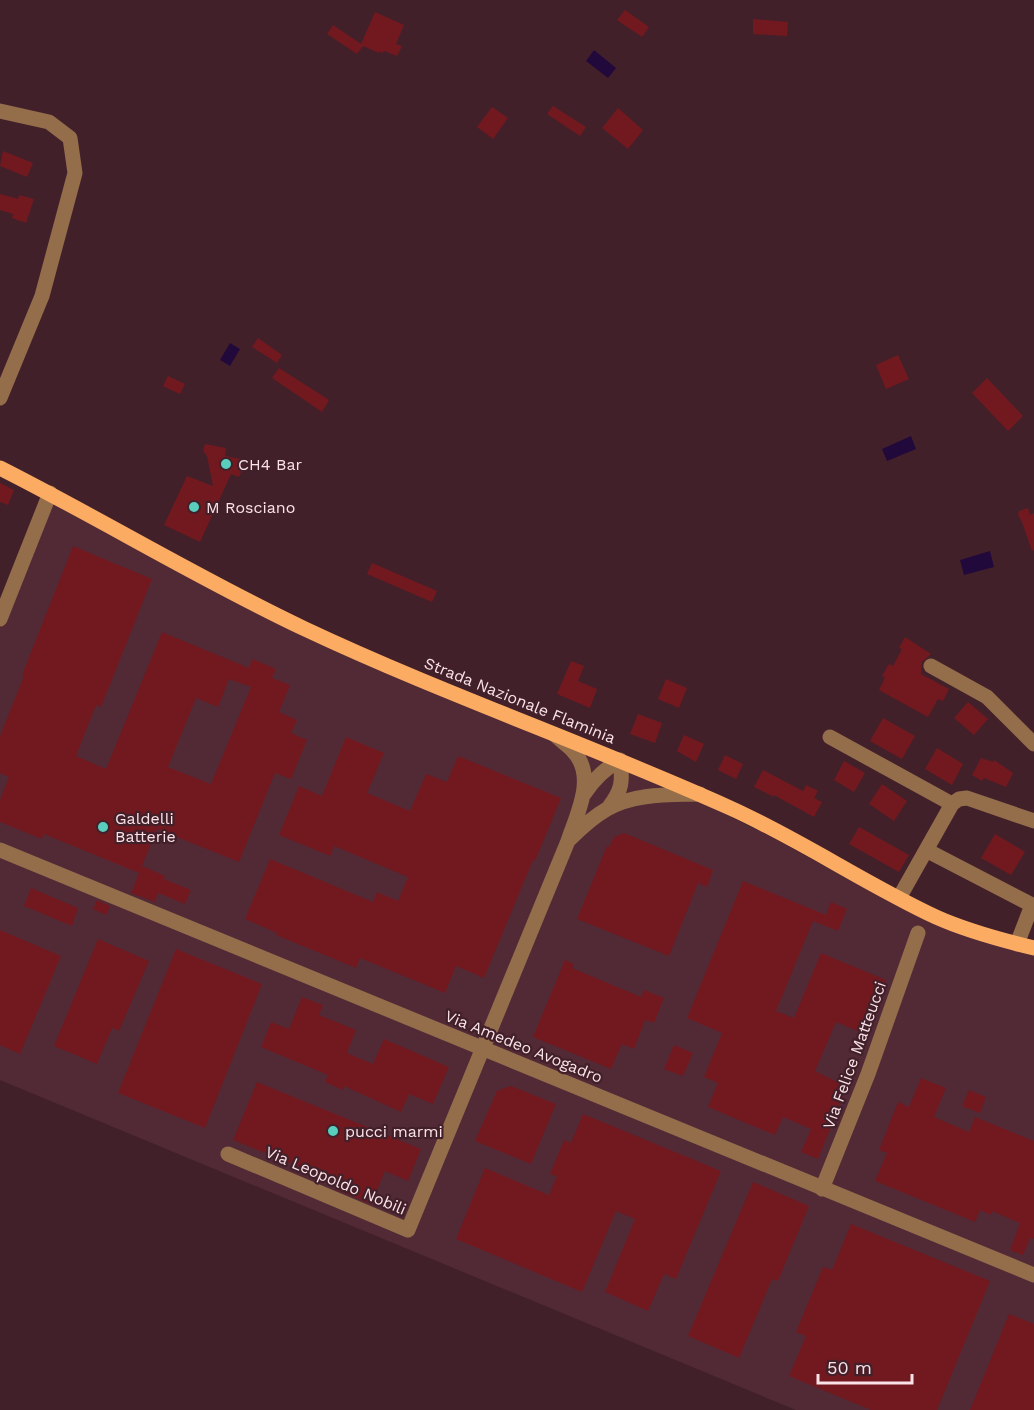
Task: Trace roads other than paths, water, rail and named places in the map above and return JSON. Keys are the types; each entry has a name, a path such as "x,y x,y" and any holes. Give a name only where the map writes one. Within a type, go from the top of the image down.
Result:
{"main road":[{"name":"Strada Nazionale Flaminia","path":"0,468 304,628 450,693 700,794 773,828 937,917 984,935 1034,948"}],"street":[{"path":"0,111 49,122 70,138 75,173 42,296 0,398"},
{"path":"0,619 50,494"},
{"path":"931,666 987,697 1034,744"},
{"name":"Via Leopoldo Nobili","path":"554,734 575,753 583,771 584,794"},
{"path":"830,737 952,804"},
{"name":"Via Leopoldo Nobili","path":"228,1154 408,1230 568,841 584,794 594,779 606,768 620,760 622,777 619,794 609,807 587,822 568,841"},
{"name":"Via Leopoldo Nobili","path":"609,807 637,799 700,794"},
{"path":"899,898 952,804 959,799 967,798 1034,821"},
{"name":"Via Amedeo Avogadro","path":"0,850 1034,1275"},
{"path":"926,850 1032,905 1017,944"},
{"name":"Via Felice Matteucci","path":"822,1189 868,1074 918,933"}],"place":[{"name":"CH4 Bar","path":"226,464"},
{"name":"M Rosciano","path":"194,507"},
{"name":"Galdelli Batterie","path":"103,827"},
{"name":"pucci marmi","path":"333,1131"}]}
